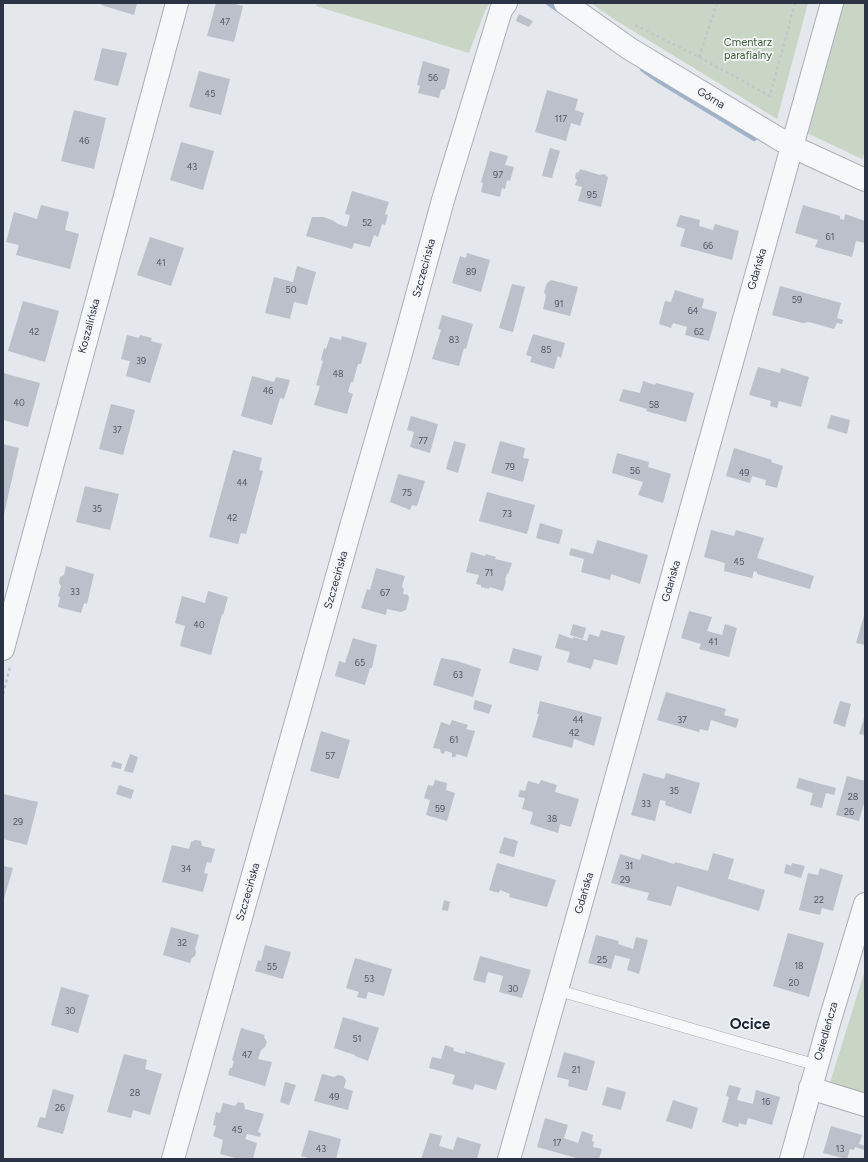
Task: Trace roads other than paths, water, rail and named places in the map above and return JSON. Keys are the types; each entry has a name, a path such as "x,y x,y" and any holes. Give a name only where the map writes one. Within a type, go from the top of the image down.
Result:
{"street":[{"name":"Koszalińska","path":"3,649 176,3"},
{"name":"Szczecińska","path":"172,1159 397,368 443,200 502,10 506,3"},
{"name":"Górna","path":"565,3 630,49 791,146 865,180"},
{"name":"Gdańska","path":"509,1159 832,3"},
{"name":"Osiedleńcza","path":"791,1159 816,1065 865,904"},
{"path":"810,1088 865,1105"}],"lane":[{"path":"557,990 816,1065"}],"waterway":[{"path":"549,3 561,11"},
{"path":"643,69 660,81 754,138"}],"district":[{"name":"Ocice","path":"750,1024"}],"park label":[{"name":"Cmentarz parafialny","path":"748,48"}]}
